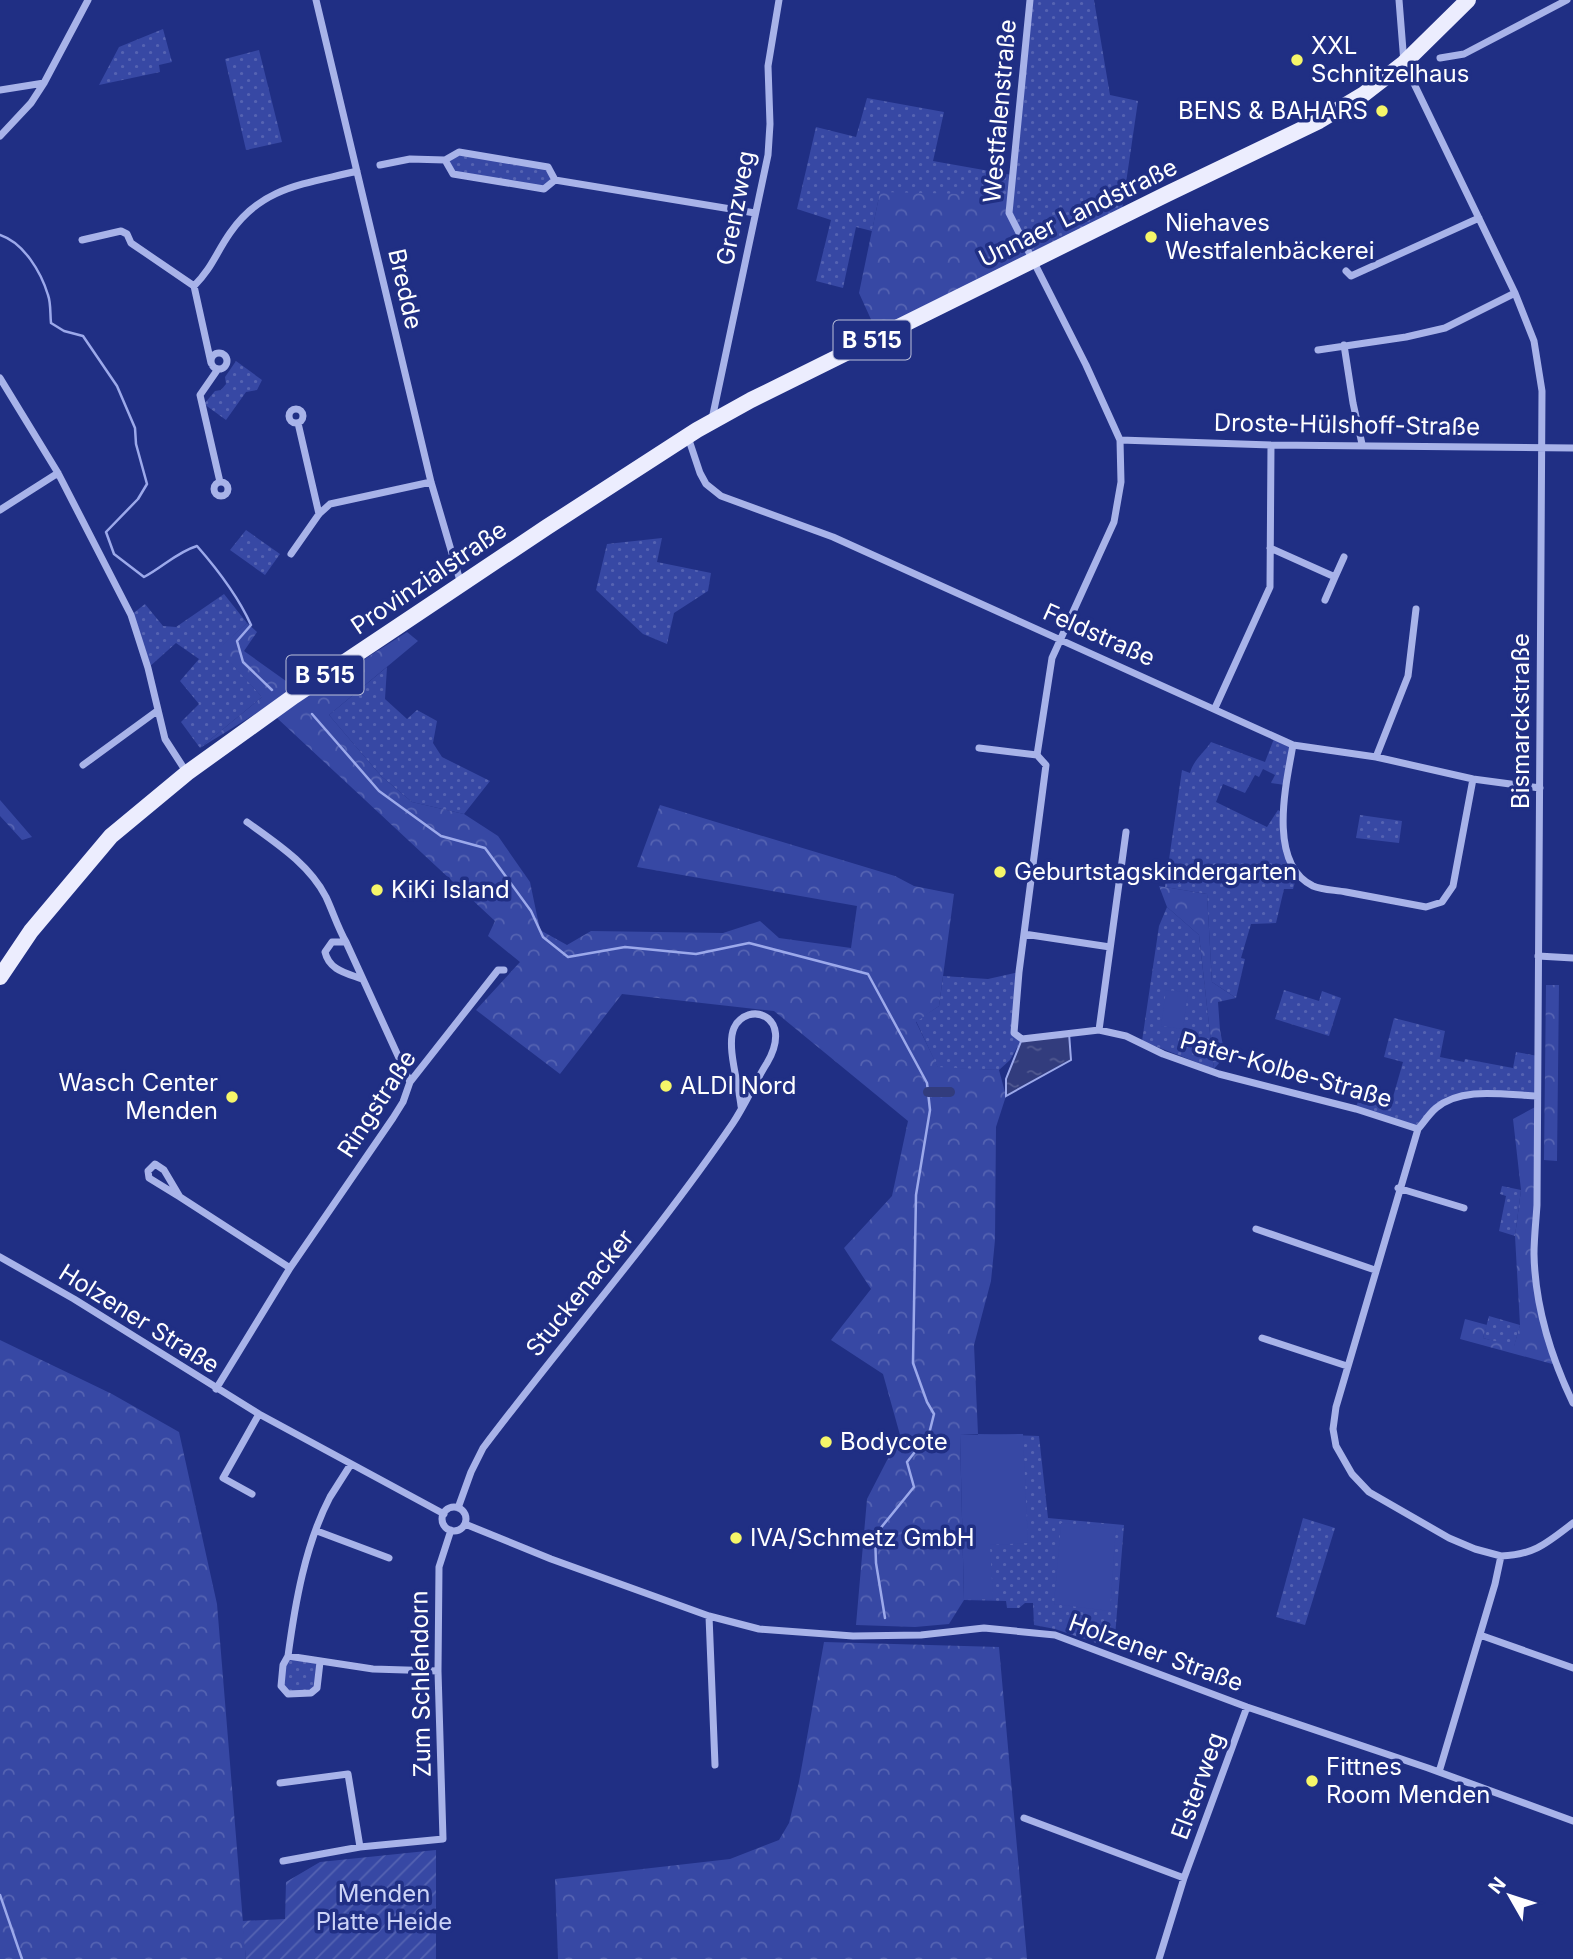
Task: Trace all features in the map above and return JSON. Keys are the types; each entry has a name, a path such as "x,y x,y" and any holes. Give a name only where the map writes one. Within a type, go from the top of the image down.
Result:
{"main road":[{"name":"Unnaer Landstraße","path":"687,436 712,421 1167,194 1310,126 1364,94 1404,63 1468,0"},
{"name":"Provinzialstraße","path":"0,977 31,931 111,836 187,774 294,696 687,436"}],"street":[{"path":"0,135 31,103 88,0"},
{"name":"Bredde","path":"316,0 431,482 462,584"},
{"name":"Grenzweg","path":"712,421 768,155 768,66 779,0"},
{"name":"Westfalenstraße","path":"1030,0 1009,213 1032,262"},
{"path":"1399,0 1404,63"},
{"path":"1440,58 1464,54 1567,0"},
{"name":"Bismarckstraße","path":"1404,63 1515,293 1534,341 1542,391 1537,1205 1534,1255 1542,1319 1558,1369 1573,1403"},
{"path":"0,90 44,83"},
{"path":"380,165 410,159 445,160 459,152 548,167 555,180"},
{"path":"445,160 453,174 544,190 555,180"},
{"path":"194,286 209,272 231,231 256,204 273,194 357,171"},
{"path":"555,180 755,213"},
{"path":"1346,271 1351,276 1479,218"},
{"path":"82,240 121,231 127,234 131,243 194,286 211,363 218,369"},
{"name":"Pater-Kolbe-Straße","path":"1032,262 1086,365 1120,440 1121,482 1114,522 1052,658 1037,755 1046,765 1014,1033 1022,1039 1099,1030 1126,1036 1163,1054 1219,1074 1356,1109 1418,1129"},
{"path":"1318,349 1406,337 1445,328 1515,293"},
{"path":"1344,345 1362,444"},
{"path":"211,363 215,354 219,353 225,355 228,361 226,366 218,369 200,395 220,482"},
{"path":"0,378 58,473 131,615 148,668 165,739 187,774"},
{"path":"298,423 319,514"},
{"name":"Feldstraße","path":"687,436 706,484 721,496 832,537 1293,745 1376,757 1474,779 1540,788"},
{"name":"Droste-Hülshoff-Straße","path":"1120,440 1271,445 1573,448"},
{"path":"1214,708 1270,587 1271,445"},
{"path":"0,510 58,473"},
{"path":"291,554 319,514 337,501 431,482"},
{"path":"1270,548 1335,577"},
{"path":"1325,600 1344,557"},
{"path":"1376,757 1408,676 1416,609"},
{"path":"83,765 157,711"},
{"path":"1293,745 1285,785 1282,828 1285,848 1298,873 1313,886 1426,907 1442,902 1453,886 1474,779"},
{"path":"979,748 1037,755"},
{"path":"247,822 295,859 326,897 410,1082"},
{"path":"1099,1030 1126,832"},
{"path":"1024,934 1110,947"},
{"path":"346,943 332,942 325,952 327,961 339,971 362,979"},
{"path":"1538,956 1573,958"},
{"name":"Ringstraße","path":"216,1389 290,1268 393,1118 403,1102 410,1082 498,970 504,970"},
{"name":"Stuckenacker","path":"458,1508 483,1448 677,1201 735,1120 778,1037 775,1025 765,1016 749,1014 737,1023 731,1035 741,1106"},
{"path":"1537,1096 1461,1095 1437,1107 1418,1129 1398,1188 1347,1366 1336,1407 1334,1429 1336,1446 1352,1474 1368,1492 1449,1538 1475,1549 1500,1556 1518,1556 1536,1550 1573,1523"},
{"path":"180,1197 164,1170 155,1164 148,1171 149,1178 290,1268"},
{"path":"1398,1188 1464,1208"},
{"path":"1256,1229 1375,1270"},
{"name":"Holzener Straße","path":"0,1257 74,1299 259,1414 444,1514"},
{"path":"1262,1338 1347,1366"},
{"path":"252,1494 223,1478 259,1414"},
{"path":"320,1662 317,1688 311,1693 288,1694 281,1686 283,1665 288,1657 294,1614 307,1561 330,1498 351,1464"},
{"path":"450,1508 458,1508 464,1513 465,1524 459,1530 451,1530 443,1524 444,1514 450,1508"},
{"name":"Holzener Straße","path":"465,1524 551,1559 709,1616 759,1629 853,1636 920,1635 984,1628 1055,1635 1247,1707 1573,1821"},
{"name":"Zum Schlehdorn","path":"360,1847 443,1839 438,1671 439,1567 451,1530"},
{"path":"317,1531 389,1559"},
{"path":"1439,1772 1498,1574 1500,1556"},
{"path":"709,1616 715,1765"},
{"path":"1480,1635 1573,1668"},
{"path":"288,1657 373,1669 438,1671"},
{"name":"Elsterweg","path":"1159,1959 1184,1878 1247,1707"},
{"path":"280,1783 348,1774 360,1847 283,1861"},
{"name":"Elsterweg","path":"1024,1818 1184,1878"}],"green space":[{"path":"1030,0 1094,0 1110,95 1138,101 1121,217 1032,262 880,192 872,231 856,227 843,288 816,281 831,220 797,209 816,127 856,137 867,98 944,112 933,161 1012,175"},
{"path":"163,29 172,62 159,65 160,72 99,85 119,47"},
{"path":"259,50 282,142 246,150 225,59"},
{"path":"460,154 547,169 552,179 542,187 455,172 447,161"},
{"path":"880,192 1010,195 1009,213 1032,262 879,337 859,293"},
{"path":"236,361 262,380 257,390 246,392 226,420 204,404 215,391 221,390 226,384 225,377"},
{"path":"246,530 280,554 265,575 230,550"},
{"path":"662,538 657,562 711,573 708,591 674,613 667,644 643,634 596,590 607,544"},
{"path":"224,594 247,623 219,649 262,697 200,748 181,722 199,704 180,681 199,659 176,643 148,668 131,615 145,604 163,626 176,627"},
{"path":"247,623 257,632 244,651 307,696 407,632 418,641 329,715 381,776 412,802 464,814 498,836 530,882 540,930 567,945 591,931 723,933 760,921 779,938 851,948 857,906 637,867 660,805 895,876 914,886 954,894 939,1006 916,1022 938,1067 999,1070 1006,1096 996,1127 995,1240 991,1281 974,1345 978,1434 960,1435 964,1600 949,1624 915,1627 856,1625 867,1499 900,1435 883,1374 831,1340 871,1289 844,1248 892,1196 908,1121 774,1011 622,994 560,1074 476,1010 520,962 488,936 495,921 278,719 268,706 200,748 262,697 218,649"},
{"path":"387,667 385,699 407,719 417,710 437,721 433,743 442,757 490,781 464,814 412,802 381,776 329,715"},
{"path":"1275,736 1293,745 1285,785 1271,783 1275,775 1263,769 1259,777 1255,775 1245,793 1223,784 1216,802 1267,827 1278,810 1283,813 1285,848 1298,872 1293,889 1284,889 1276,923 1251,924 1241,958 1245,959 1236,998 1212,982 1207,894 1165,887 1182,770 1190,773 1196,760 1211,742 1265,762"},
{"path":"0,800 32,837 22,840 0,816"},
{"path":"1360,815 1402,821 1399,843 1356,838"},
{"path":"1159,886 1207,894 1212,982 1236,998 1218,1002 1225,1056 1214,1069 1199,935 1167,907"},
{"path":"1167,907 1199,935 1214,1069 1142,1041 1159,926"},
{"path":"1019,972 1014,1033 1022,1039 1010,1060 999,1070 938,1068 916,1021 939,1006 943,976 988,979"},
{"path":"1546,985 1559,985 1557,1161 1544,1160"},
{"path":"1166,990 1188,992 1183,1029 1161,1026"},
{"path":"1284,990 1319,1001 1322,991 1341,998 1329,1036 1275,1019"},
{"path":"1394,1018 1445,1031 1440,1057 1513,1068 1516,1052 1538,1056 1537,1096 1461,1095 1439,1106 1418,1129 1356,1109 1361,1088 1393,1097 1403,1062 1384,1057"},
{"path":"1537,1106 1534,1255 1542,1319 1556,1365 1460,1339 1465,1319 1487,1325 1483,1338 1514,1346 1520,1325 1515,1236 1521,1190 1513,1119"},
{"path":"1502,1186 1521,1190 1515,1236 1499,1231 1506,1196 1500,1194"},
{"path":"1489,1316 1520,1325 1514,1347 1483,1338"},
{"path":"0,1340 112,1394 179,1432 217,1604 246,1959 0,1959"},
{"path":"978,1434 1039,1436 1048,1518 1124,1525 1114,1649 1055,1629 1034,1625 1033,1603 1025,1603 1019,1608 1007,1608 1006,1601 964,1600"},
{"path":"1023,1434 1028,1543 990,1545 993,1599 964,1600 960,1435"},
{"path":"1303,1518 1335,1528 1305,1625 1276,1617"},
{"path":"1061,1523 1116,1527 1110,1611 1054,1604"},
{"path":"824,1642 999,1647 1027,1959 558,1959 555,1879 730,1859 779,1840 789,1823 799,1782"},
{"path":"288,1656 320,1662 317,1688 311,1693 288,1694 281,1686"},
{"name":"Menden Platte Heide","path":"436,1850 436,1959 246,1959 242,1921 285,1919 286,1882 320,1862"}],"water":[{"path":"1069,1033 1071,1060 1006,1096 1006,1079 1022,1039"}],"waterway":[{"path":"0,235 17,245 30,259 48,295 51,323 64,331 83,336 117,386 135,428 136,444 147,484 138,499 106,532 114,554 144,577 197,546 227,584 251,625 237,641 243,662 272,690"},
{"path":"312,714 379,791 441,836 485,848 531,911 543,937 568,957 625,947 696,954 749,943 868,974 927,1083 930,1110 916,1195 913,1363 934,1414 929,1434 907,1462 914,1487 875,1535 876,1563 885,1618"},
{"path":"928,1092 950,1092"},
{"path":"0,1895 22,1959"}],"place":[{"name":"XXL Schnitzelhaus","path":"1297,60"},
{"name":"BENS & BAHARS","path":"1382,111"},
{"name":"Niehaves Westfalenbäckerei","path":"1151,237"},
{"name":"Geburtstagskindergarten","path":"1000,872"},
{"name":"KiKi Island","path":"377,890"},
{"name":"ALDI Nord","path":"666,1086"},
{"name":"Wasch Center Menden","path":"232,1097"},
{"name":"Bodycote","path":"826,1442"},
{"name":"IVA/Schmetz GmbH","path":"736,1538"},
{"name":"Fittnes Room Menden","path":"1312,1781"}]}
